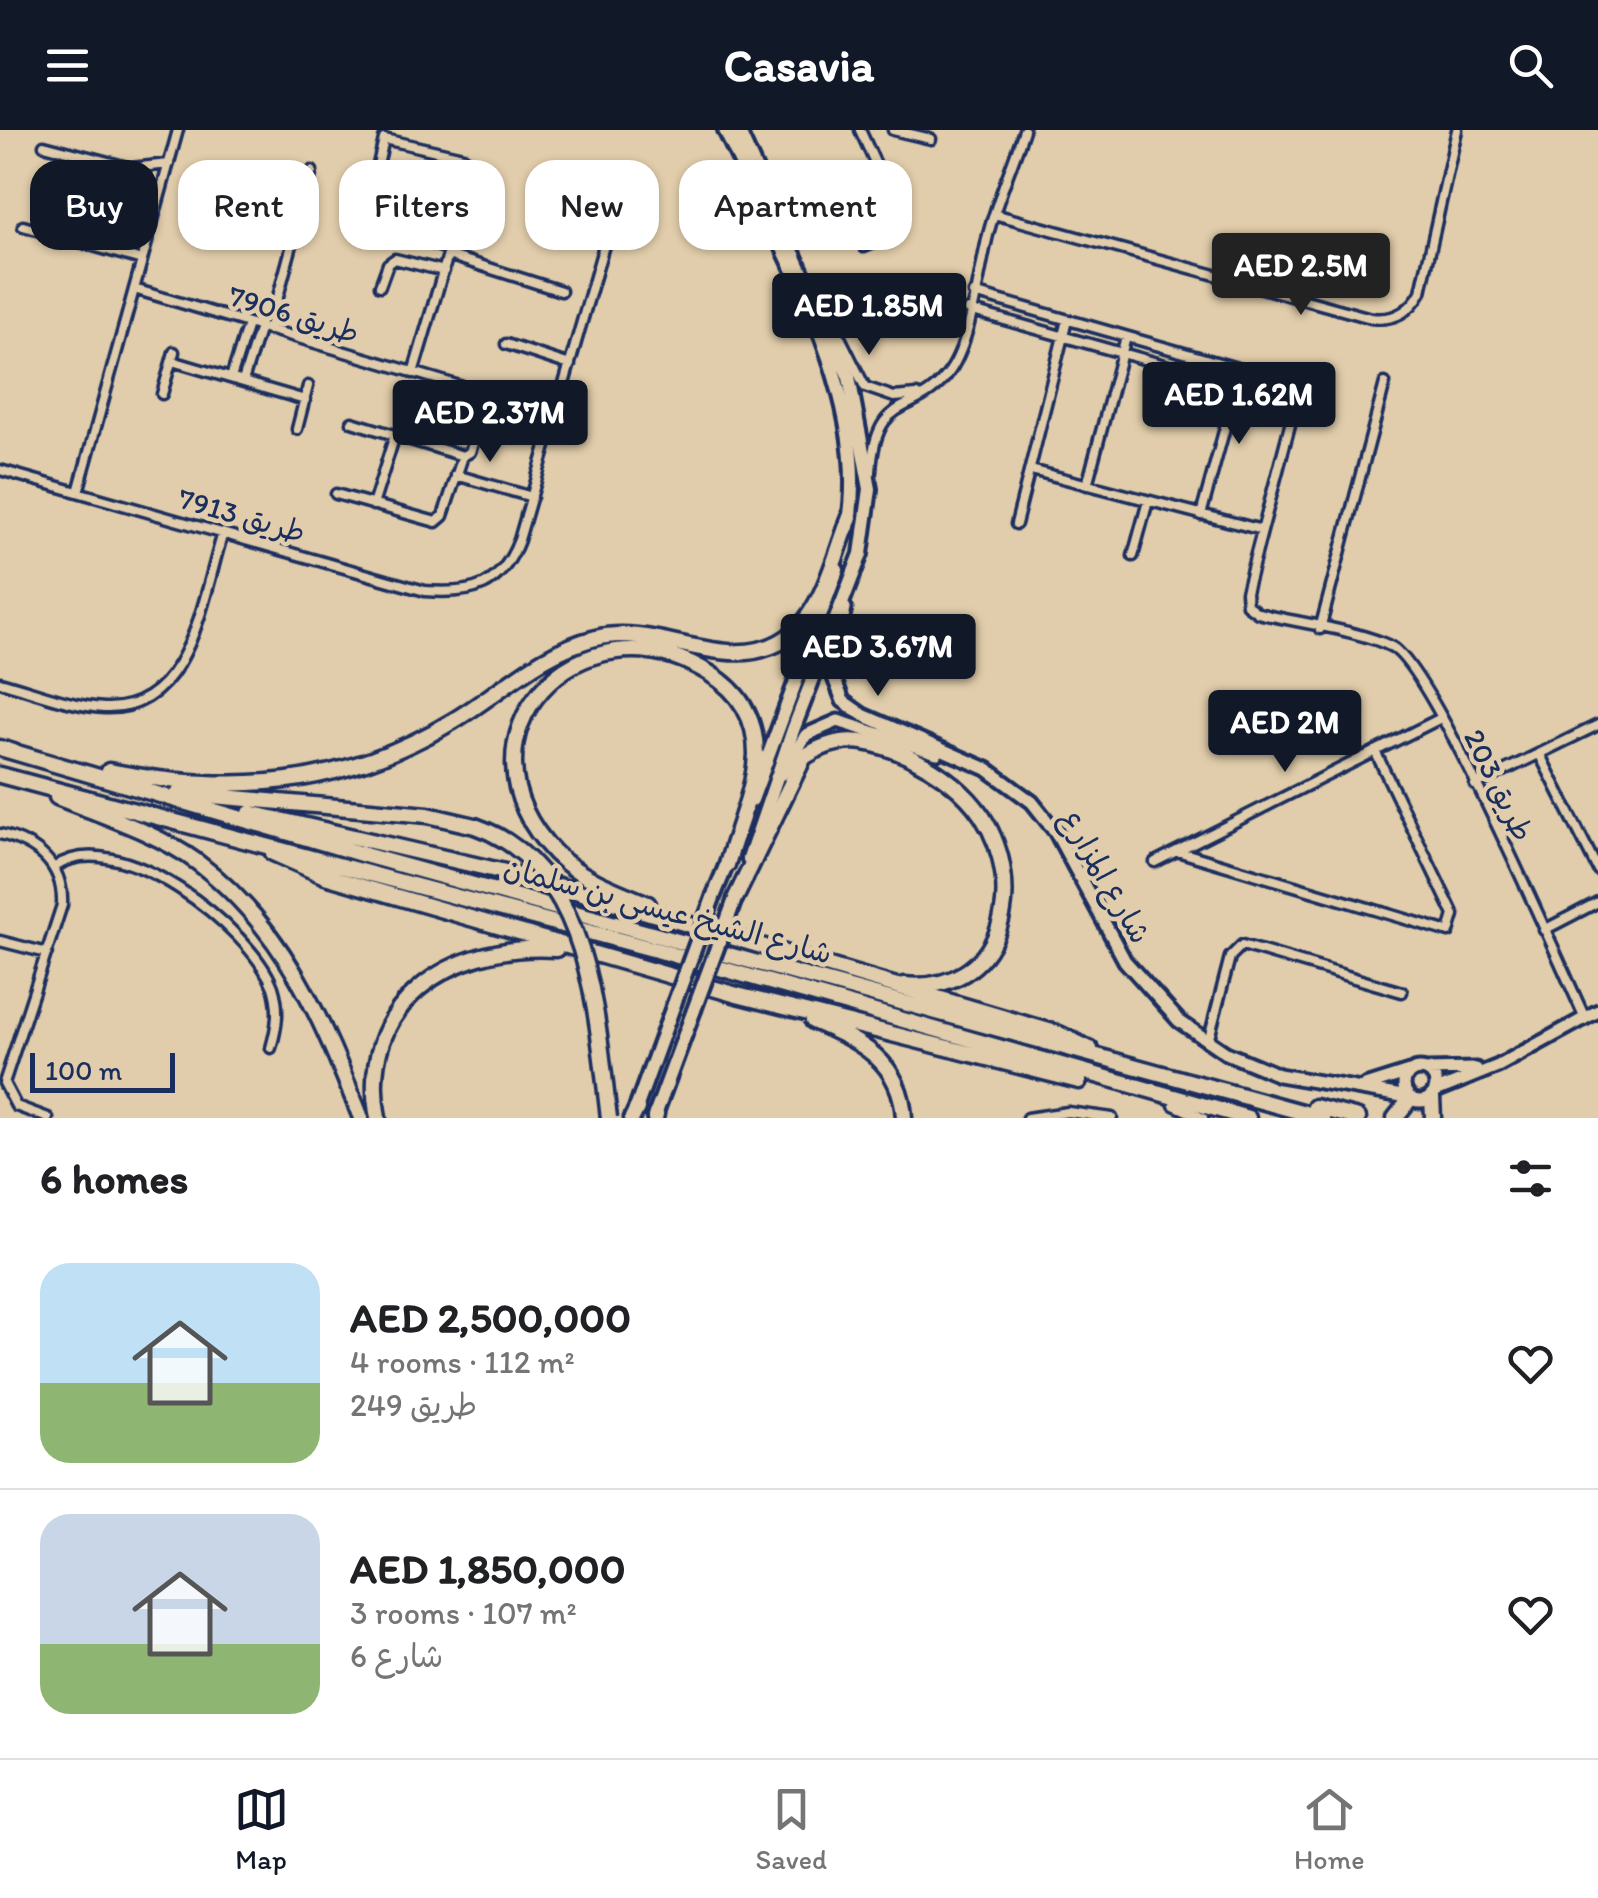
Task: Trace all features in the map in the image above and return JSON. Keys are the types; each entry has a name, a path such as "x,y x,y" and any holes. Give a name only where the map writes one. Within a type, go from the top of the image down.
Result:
{"highway":[{"path":"25,755 165,782 228,787 294,780 350,769 408,746 456,720 533,664 568,646 600,636 633,633 733,653 766,649 790,636 815,604 850,517"},
{"path":"727,865 756,756 746,706 730,685 700,667 642,649 607,650 580,660 551,678 530,700 517,730 512,761 516,789 526,816 556,854 598,884 784,956"},
{"path":"735,899 804,757 824,744 848,739 865,741 927,765 959,788 996,843 1005,886 999,929 980,960 956,979 922,986 870,980"},
{"name":"شارع الشيخ عيسى بن سلمان","path":"0,748 1122,1065 1324,1118"},
{"path":"2,776 160,841 195,861 237,896 276,939 305,984 361,1118"},
{"name":"شارع الشيخ عيسى بن سلمان","path":"2,776 227,833 1248,1118"},
{"path":"127,785 277,804 428,815 475,826 527,854 570,918 584,963 610,1118"},
{"path":"158,794 417,848 535,878 784,956 1059,1034 1122,1065"},
{"path":"227,833 325,876 736,995 1218,1118"},
{"path":"378,1118 375,1083 381,1048 396,1017 434,976 492,950 528,948 596,954"},
{"path":"736,995 867,1046 888,1066 903,1097 904,1118"},
{"path":"1433,1118 1434,1094"},
{"path":"1252,1099 1276,1098 1358,1118"},
{"path":"1395,1118 1409,1098"}],"main road":[{"path":"634,1115 802,672 832,586 850,517 852,452 836,378 725,130"},
{"path":"655,1116 861,554 870,489 857,408 824,320 738,130"}],"street":[{"path":"78,492 178,130"},
{"path":"860,130 874,160"},
{"path":"893,130 932,139"},
{"path":"870,489 873,445 883,420 949,374 994,214 1024,130"},
{"path":"994,214 1371,318 1388,318 1404,312 1421,292 1457,130"},
{"path":"413,373 444,271 449,252 472,163 384,139 364,220 449,252 560,291"},
{"path":"44,145 131,168 169,164"},
{"path":"23,226 142,260"},
{"path":"242,382 265,329 288,250"},
{"path":"456,475 532,498 603,250"},
{"path":"380,286 388,264 395,258 444,271"},
{"name":"طريق 7906","path":"134,289 557,415"},
{"path":"969,310 1296,402 1296,385 974,293"},
{"path":"824,320 840,337 865,387 894,397 922,394"},
{"path":"1016,524 1067,320"},
{"path":"232,378 248,324"},
{"path":"1087,485 1126,337"},
{"path":"506,344 570,366"},
{"path":"162,394 173,356 304,400"},
{"path":"1201,515 1241,369"},
{"path":"1320,629 1385,383"},
{"path":"297,428 308,386"},
{"name":"طريق 203","path":"1296,402 1246,592 1247,605 1258,613 1375,641 1404,655 1475,785 1586,1018"},
{"path":"352,422 463,456"},
{"path":"336,494 436,522 443,516 463,456 470,452 480,424"},
{"path":"373,505 394,435"},
{"name":"طريق 7913","path":"0,470 425,592 474,589 509,565 532,498"},
{"path":"1031,470 1262,530"},
{"path":"1132,556 1148,501"},
{"path":"0,682 101,708 148,698 181,663 224,533"},
{"name":"شارع المزارع","path":"847,594 831,670 843,701 856,711 975,763 1010,784 1042,812 1124,961 1164,1007 1203,1039 1278,1075 1409,1098"},
{"path":"1154,862 1441,718"},
{"name":"شارع المزارع","path":"774,785 806,734 838,721 975,763"},
{"path":"1475,785 1598,726"},
{"path":"1177,851 1449,932 1454,914 1375,751"},
{"path":"1540,755 1598,870"},
{"path":"0,834 36,848 55,868 62,905 4,1083 16,1106 48,1118"},
{"path":"55,868 68,859 93,857 161,876 188,891 227,928 270,980 278,1015 271,1048"},
{"path":"1544,930 1598,902"},
{"path":"0,941 47,954"},
{"path":"1203,1039 1232,952 1242,945 1402,992"},
{"path":"1513,1056 1468,1071 1410,1072 1404,1081 1409,1098 1422,1102 1434,1094 1513,1056 1598,1012"},
{"path":"1427,1070 1435,1079 1434,1094"},
{"name":"شارع المزارع","path":"1350,1088 1410,1072"},
{"path":"1174,1105 1203,1118"},
{"path":"1028,1118 1068,1112 1112,1118"}]}
